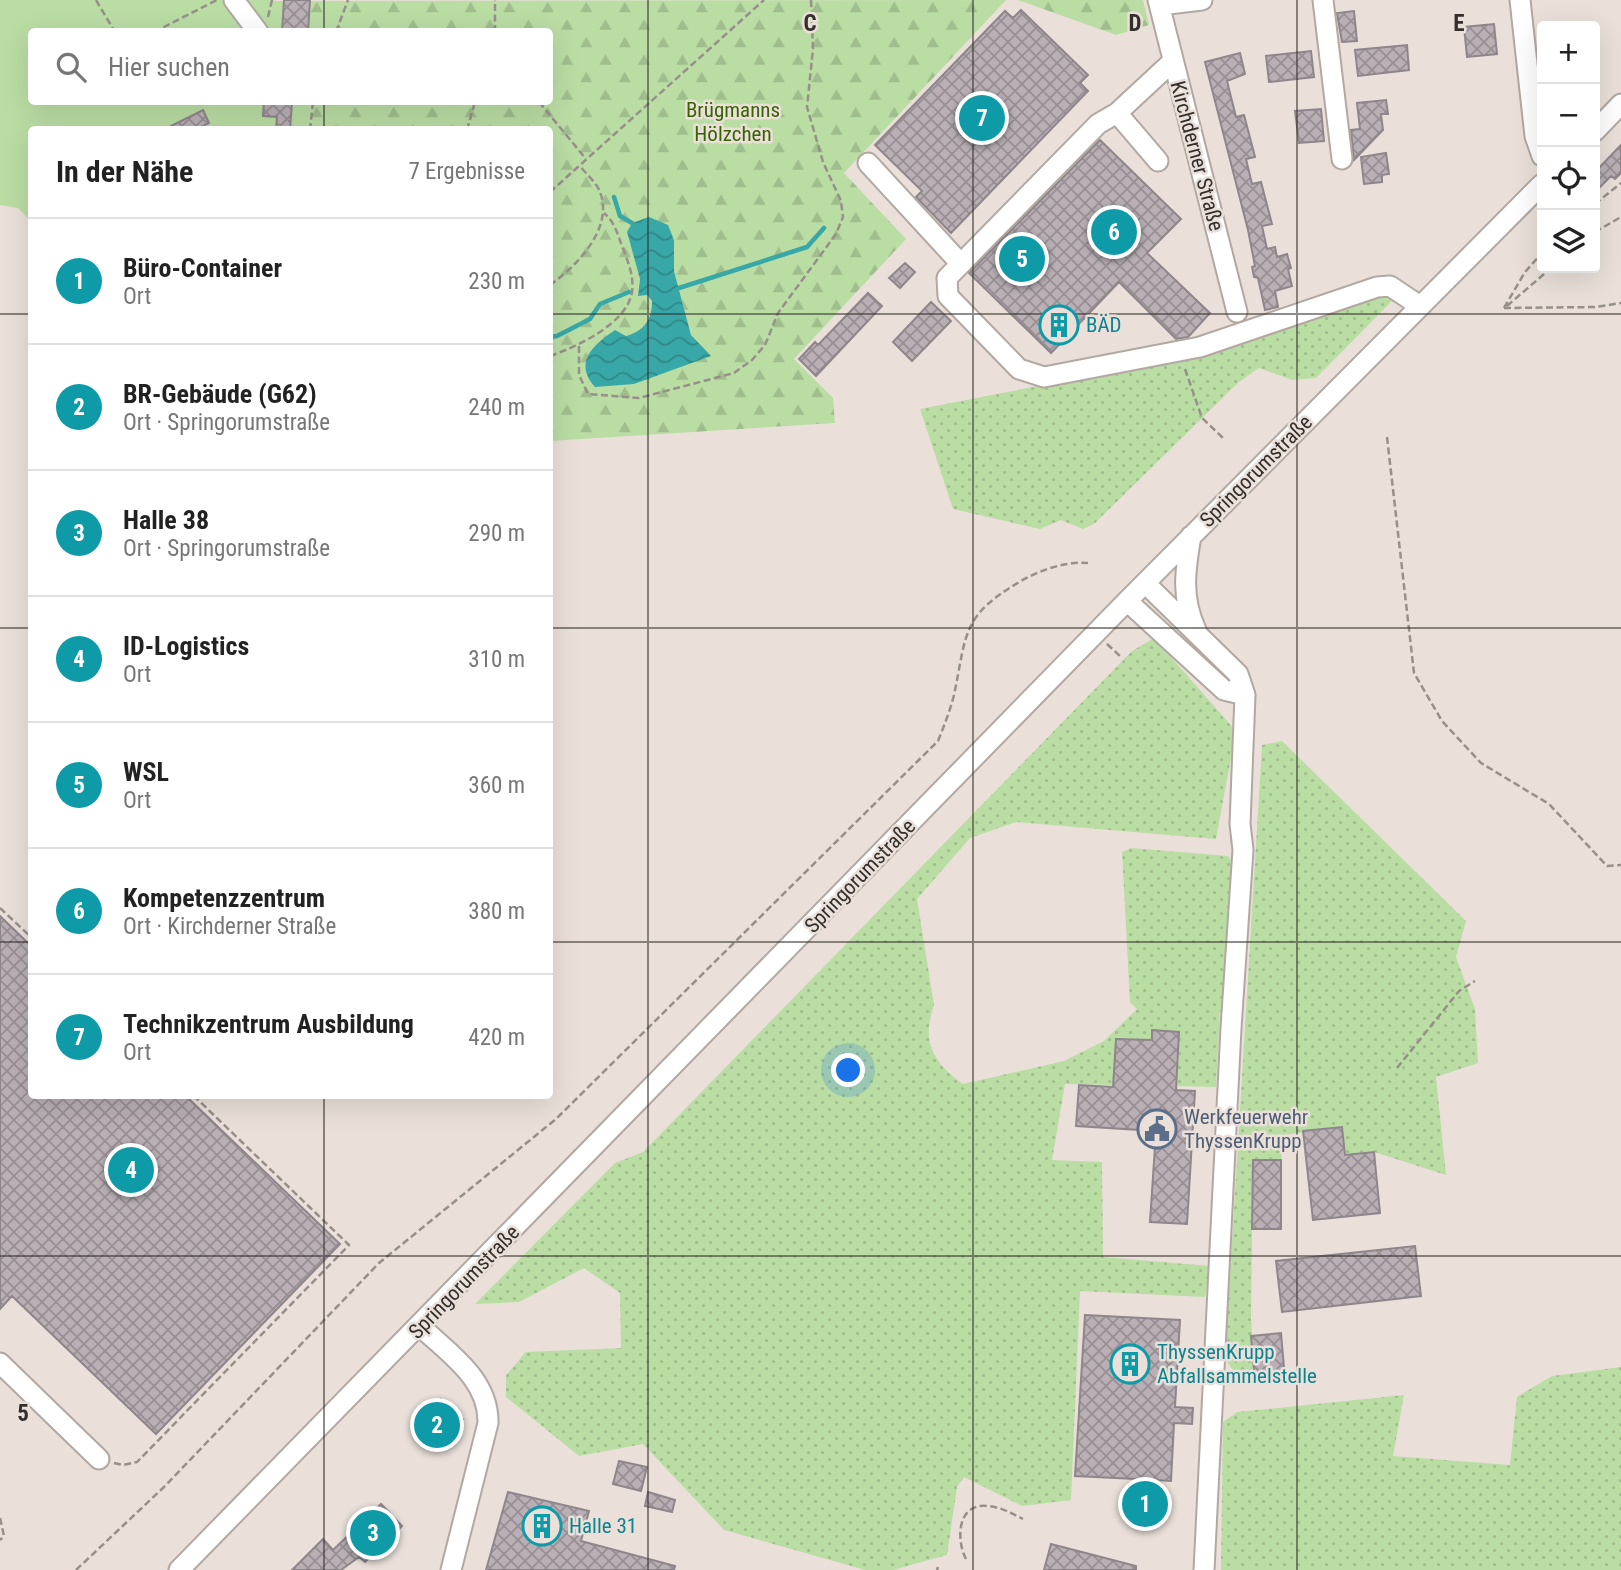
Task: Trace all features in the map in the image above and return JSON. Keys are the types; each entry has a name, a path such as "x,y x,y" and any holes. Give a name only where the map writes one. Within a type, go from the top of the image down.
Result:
{"street":[{"path":"234,0 255,28"},
{"path":"1159,2 1202,0"},
{"path":"1323,0 1342,159"},
{"path":"1520,0 1535,136 1539,147"},
{"name":"Kirchderner Straße","path":"1159,2 1237,312"},
{"path":"1172,62 1117,113 1098,124 947,278 948,296 1026,374 1044,377 1179,352 1377,287 1390,286 1420,306"},
{"path":"1600,126 1621,104"},
{"path":"1117,113 1158,161"},
{"path":"868,163 961,264"},
{"name":"Springorumstraße","path":"179,1570 421,1326 1127,601 1537,189"},
{"path":"1191,536 1183,584 1190,616 1200,637"},
{"path":"1145,583 1238,674 1245,695 1240,824 1243,850 1231,1028 1204,1570"},
{"path":"1127,601 1224,690 1245,695"},
{"path":"421,1326 482,1388 489,1404 488,1423 451,1570"},
{"path":"0,1363 99,1460"}],"path":[{"path":"96,0 113,28"},
{"path":"162,28 218,0"},
{"path":"495,0 495,28"},
{"path":"553,189 764,0"},
{"path":"579,346 579,375 588,394 639,398 734,373 752,360 765,345 778,313 824,254 843,217 841,201 822,162 807,107 813,49 811,0"},
{"path":"338,28 350,1"},
{"path":"310,126 313,105"},
{"path":"468,126 474,105"},
{"path":"541,105 586,159"},
{"path":"553,282 584,256 604,213 600,190 579,165"},
{"path":"1600,200 1621,183"},
{"path":"553,355 579,346 612,322 632,295 632,274 612,220 604,213"},
{"path":"1600,229 1621,217"},
{"path":"1504,308 1525,272 1537,259"},
{"path":"1504,308 1545,273"},
{"path":"1504,308 1596,307 1621,303"},
{"path":"1179,352 1202,418 1223,438"},
{"path":"1387,437 1414,673 1442,721 1482,763 1549,804 1607,866 1621,865"},
{"path":"76,1570 164,1487 379,1263 556,1119 938,741 953,697 961,650 972,620 991,598 1035,573 1077,562 1088,563"},
{"path":"0,908 28,934"},
{"path":"1397,1068 1459,991 1475,981"},
{"path":"99,1460 123,1465 137,1462 349,1245 197,1099"},
{"path":"966,1559 960,1549 958,1529 966,1514 984,1505 1004,1509 1023,1519"},
{"path":"0,1518 4,1536 0,1541"}],"green space":[{"path":"0,0 272,0 339,21 337,28 28,28 28,105 312,105 307,126 28,126 28,218 18,208 0,205"},
{"name":"Brügmanns Hölzchen","path":"1006,0 844,173 906,239 794,359 833,398 835,423 553,441 553,126 307,126 312,105 553,105 553,28 337,28 339,21 272,1","holes":["627,232 674,240 674,271 691,335 626,336 646,324 652,301 646,295 638,295 640,279"]},
{"path":"1018,0 1143,0 1149,25 1116,35"},
{"path":"1384,296 1392,301 1316,378 1292,380 1259,368 1239,382 1094,524 1083,529 1061,520 1040,529 953,509 920,409 1208,353"},
{"path":"1154,638 1236,731 1216,839 1016,822 970,838 917,899 934,1005 929,1030 932,1050 944,1068 963,1084 1064,1061 1104,1041 1137,1009 1130,1002 1122,852 1131,848 1228,856 1233,864 1226,1012 1220,1012 1216,1087 1065,1084 1052,1160 1102,1162 1103,1257 1210,1266 1205,1297 1080,1291 1071,1500 1022,1506 964,1477 957,1487 947,1555 893,1570 865,1570 724,1530 643,1444 579,1456 506,1397 506,1375 526,1352 621,1348 620,1293 584,1268 519,1302 475,1304 615,1163 643,1152 1132,651"},
{"path":"1282,741 1466,921 1456,957 1475,1009 1478,1063 1436,1077 1446,1175 1374,1152 1345,1155 1341,1127 1285,1135 1281,1160 1253,1160 1251,1318 1255,1382 1244,1385 1225,1359 1262,745"},
{"path":"1621,1367 1621,1570 1221,1570 1223,1422 1237,1412 1404,1395 1393,1456 1510,1465 1517,1397 1552,1376"}],"water":[{"path":"649,217 668,225 674,240 674,271 691,335 711,356 634,384 595,387 586,370 588,355 593,348 615,330 626,336 638,331 646,324 650,314 652,301 647,295 638,296 640,279 627,232 632,223"}],"building":[{"path":"284,0 310,0 308,28 282,28"},
{"path":"1021,10 1088,75 1080,83 1088,91 951,233 916,197 922,191 875,145 1005,11 1013,18"},
{"path":"1354,11 1357,41 1342,42 1337,13"},
{"path":"1494,24 1497,54 1467,57 1464,27"},
{"path":"1407,45 1409,70 1358,76 1355,50"},
{"path":"1311,51 1314,77 1269,82 1266,56"},
{"path":"1240,53 1245,74 1227,81 1236,117 1244,115 1255,157 1246,159 1252,184 1261,182 1272,224 1262,226 1267,249 1275,247 1277,257 1287,254 1291,268 1288,269 1292,286 1275,291 1278,307 1265,310 1258,278 1254,277 1252,267 1255,266 1248,230 1205,62"},
{"path":"1386,100 1388,114 1381,114 1383,130 1354,160 1351,130 1360,129 1357,103"},
{"path":"264,105 292,105 290,126 276,126 277,117 263,116"},
{"path":"1321,109 1324,141 1299,143 1295,111"},
{"path":"203,110 209,123 203,126 171,126"},
{"path":"1100,140 1181,219 1147,253 1210,313 1188,337 1176,339 1119,282 1051,353 969,273"},
{"path":"1621,145 1621,173 1615,179 1611,176 1600,187 1600,167"},
{"path":"1386,153 1389,174 1382,175 1382,182 1364,184 1361,157"},
{"path":"905,263 915,272 900,288 889,278"},
{"path":"868,293 882,306 816,376 799,359 815,342 818,345"},
{"path":"931,302 951,321 912,361 893,342"},
{"path":"0,916 28,943 28,1099 189,1099 340,1244 156,1434 12,1296 0,1309"},
{"name":"Werkfeuerwehr ThyssenKrupp","path":"1152,1030 1179,1032 1176,1090 1195,1091 1187,1224 1150,1222 1156,1131 1076,1126 1079,1085 1113,1087 1116,1039 1152,1040"},
{"path":"1342,1127 1345,1155 1374,1152 1380,1213 1313,1220 1303,1131"},
{"path":"1253,1160 1281,1160 1281,1229 1252,1229"},
{"path":"1415,1246 1421,1296 1282,1312 1276,1261"},
{"name":"ThyssenKrupp Abfallsammelstelle","path":"1085,1315 1180,1320 1175,1407 1193,1408 1192,1424 1174,1423 1171,1481 1155,1480 1154,1515 1134,1514 1136,1479 1075,1476"},
{"path":"1281,1333 1285,1379 1255,1382 1251,1336"},
{"path":"441,1399 463,1419 433,1450 412,1430"},
{"path":"619,1461 647,1467 641,1491 613,1484"},
{"name":"Halle 31","path":"508,1492 589,1511 581,1541 675,1566 674,1570 486,1570"},
{"path":"648,1492 675,1500 672,1512 645,1506"},
{"path":"381,1504 402,1526 365,1562 359,1557 341,1570 292,1570 323,1539 333,1550"},
{"path":"1051,1544 1136,1566 1136,1570 1044,1570"}],"waterway":[{"path":"614,197 620,216 632,223"},
{"path":"679,288 807,247 824,228"},
{"path":"553,337 590,319 600,304 629,292"}],"place":[{"name":"Technikzentrum Ausbildung","path":"982,118"},
{"name":"Kompetenzzentrum","path":"1114,232"},
{"name":"WSL","path":"1022,259"},
{"name":"BÄD","path":"1059,325"},
{"name":"Werkfeuerwehr ThyssenKrupp","path":"1157,1129"},
{"name":"ID-Logistics","path":"131,1170"},
{"name":"ThyssenKrupp Abfallsammelstelle","path":"1130,1364"},
{"name":"BR-Gebäude (G62)","path":"437,1425"},
{"name":"Büro-Container","path":"1145,1504"},
{"name":"Halle 31","path":"542,1526"},
{"name":"Halle 38","path":"373,1533"}]}
